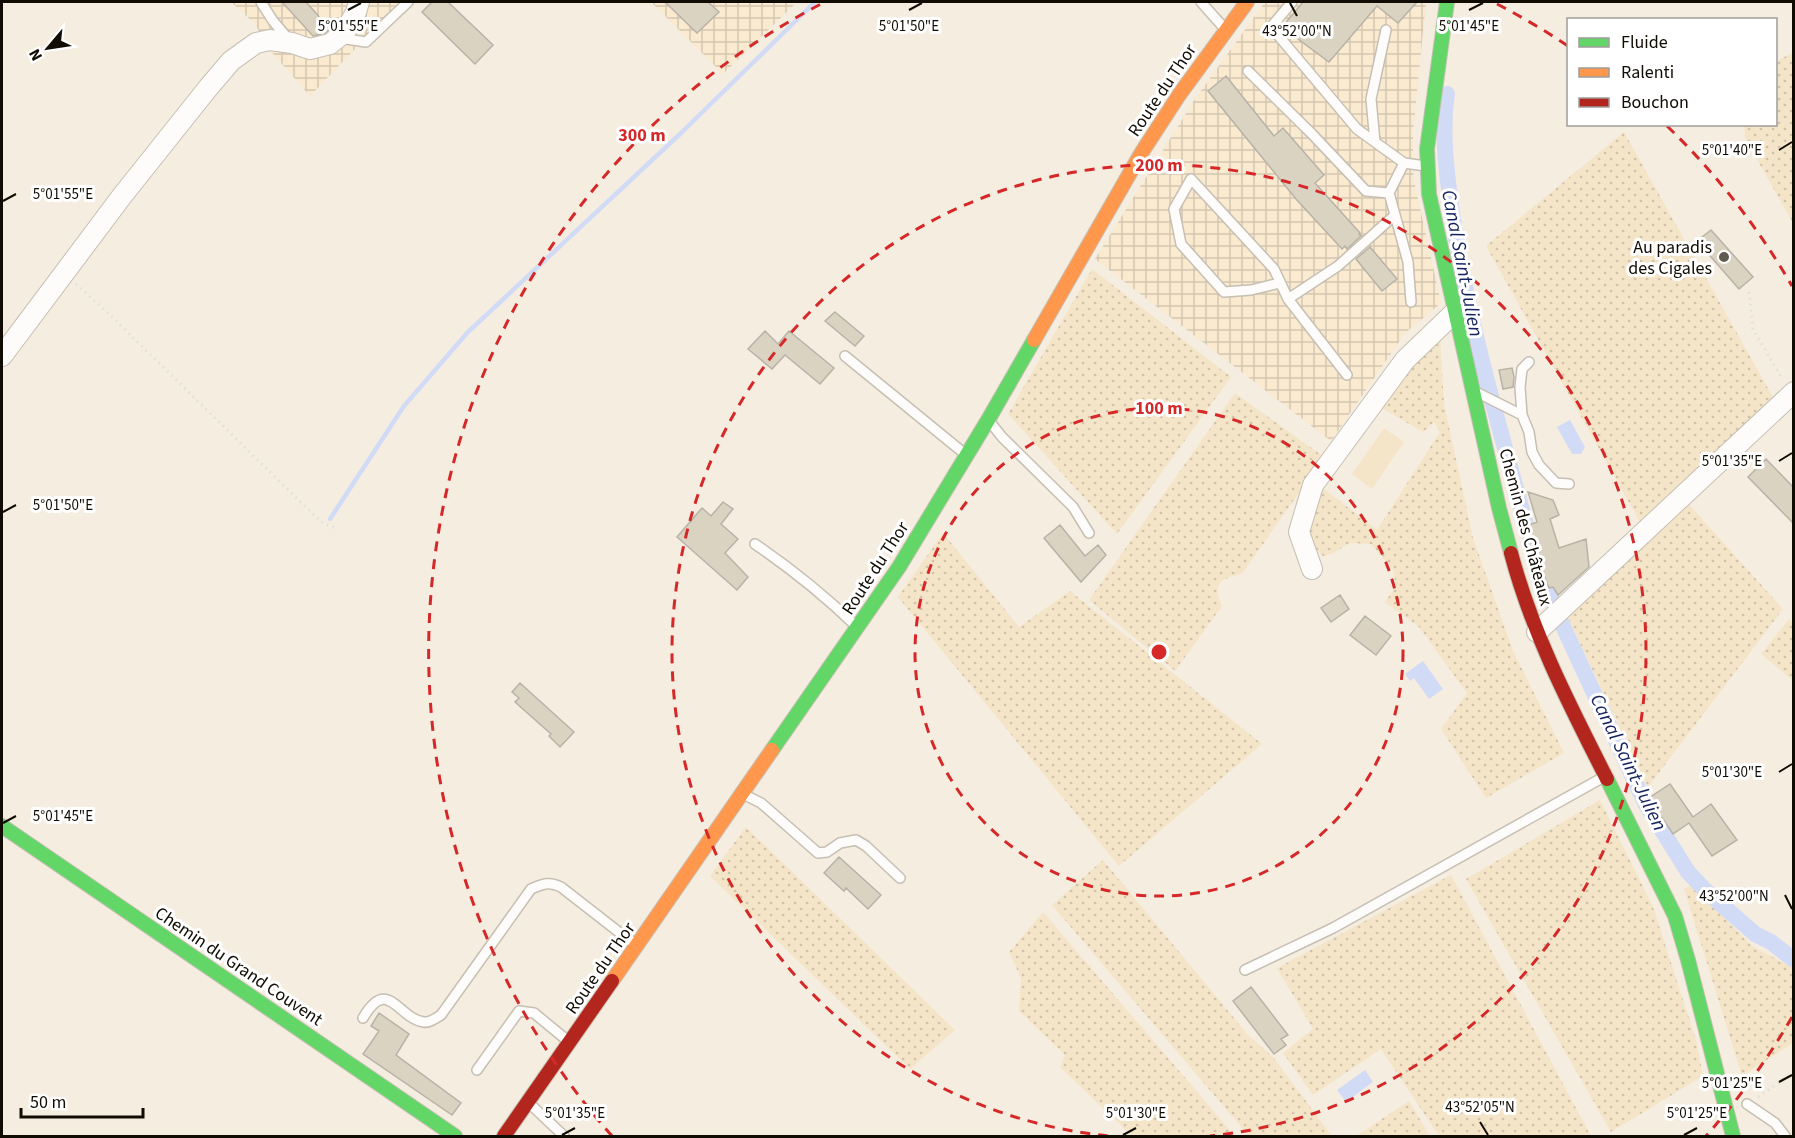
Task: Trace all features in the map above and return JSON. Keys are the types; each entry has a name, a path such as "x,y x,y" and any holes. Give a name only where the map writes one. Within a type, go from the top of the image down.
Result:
{"street":[{"path":"2,356 63,272 231,61 256,43 270,40 292,43 310,49 330,44 345,32 359,2"},
{"name":"Route du Thor","path":"504,1137 899,567 988,420 1142,152 1179,95 1247,2"},
{"name":"Chemin des Châteaux","path":"1447,2 1427,149 1429,194 1500,508 1521,591 1556,678 1675,916 1733,1137"},
{"path":"1312,569 1299,532 1313,485 1405,360 1456,311"},
{"path":"1537,633 1792,394"},
{"name":"Chemin du Grand Couvent","path":"2,826 455,1137"}],"lane":[{"path":"261,2 273,21 292,43"},
{"path":"338,38 366,42 408,2"},
{"path":"1201,2 1225,30"},
{"path":"1292,2 1271,27 1357,129 1404,163 1428,166"},
{"path":"1375,142 1371,99 1386,30"},
{"path":"1248,71 1366,191 1389,193"},
{"path":"1404,163 1389,193 1408,262 1411,302"},
{"path":"1280,283 1251,290 1224,292 1181,244 1174,209 1191,179 1274,269 1288,300 1347,375"},
{"path":"1288,300 1338,266 1395,214"},
{"path":"845,356 966,456"},
{"path":"1529,362 1522,369 1520,387 1522,415 1529,432 1532,452 1539,465 1557,483 1569,484"},
{"path":"1474,390 1522,415"},
{"path":"988,420 1002,437 1073,507 1089,533"},
{"path":"754,544 780,561 857,628"},
{"path":"1245,970 1333,927 1605,777"},
{"path":"743,794 761,803 818,853 827,852 840,843 856,840 866,846 900,878"},
{"path":"363,1018 371,1004 378,1000 389,1000 424,1022 441,1015 531,889 542,885 552,883 561,887 629,940 638,944"},
{"path":"477,1070 519,1011 534,1013 570,1043"},
{"path":"528,1102 564,1137"},
{"path":"1747,1104 1775,1123 1785,1137"}],"path":[{"path":"63,272 110,315 321,522 335,528"},
{"path":"1749,292 1753,329 1792,394"},
{"path":"1747,1104 1794,1072"}],"shaded area":[{"path":"231,2 400,2 310,96 268,48 255,24"},
{"path":"651,2 790,2 794,5 723,74"},
{"path":"1265,2 1426,2 1413,132 1413,164 1414,181 1441,303 1405,333 1331,441 1095,259 1195,99"},
{"path":"1793,53 1793,223 1745,138 1744,126 1777,126 1777,61"},
{"path":"1624,132 1775,401 1641,524 1486,246"},
{"path":"1092,269 1231,377 1117,534 1008,414"},
{"path":"1440,337 1444,404 1473,538 1513,651 1564,753 1486,798 1441,729 1467,693 1419,627 1385,602 1396,586 1393,570 1371,544 1350,543 1332,554 1323,556 1312,545 1308,517 1323,488 1377,530 1440,432 1434,422 1423,432 1380,407 1409,366"},
{"path":"1235,393 1324,457 1242,574 1220,583 1218,592 1222,606 1175,671 1089,600"},
{"path":"1384,428 1404,442 1372,489 1352,474"},
{"path":"1685,500 1783,609 1648,787 1566,614"},
{"path":"943,533 1019,627 1070,591 1262,744 1119,866 898,597"},
{"path":"1789,619 1793,624 1793,681 1761,654"},
{"path":"1600,800 1653,907 1696,1040 1703,1076 1611,1132 1466,879"},
{"path":"746,827 955,1030 910,1069 710,876"},
{"path":"1103,860 1248,1035 1273,1057 1332,1136 1249,1136 1052,905"},
{"path":"1451,875 1591,1136 1439,1136 1381,1049 1313,1095 1283,1053 1313,1029 1277,968"},
{"path":"1692,885 1752,946 1793,968 1793,1043 1742,1076 1684,889"},
{"path":"1043,912 1235,1136 1132,1136 1060,1067 1065,1055 1019,1011 1021,978 1009,952"},
{"path":"1409,1101 1430,1136 1356,1136"}],"water":[{"path":"1570,420 1585,447 1581,454 1572,454 1557,427"},
{"path":"1423,661 1443,689 1429,699 1414,678 1410,681 1405,674"},
{"path":"1365,1070 1373,1082 1346,1102 1337,1090"}],"building":[{"path":"282,2 306,2 330,29 313,36"},
{"path":"432,2 448,2 493,45 475,64 422,12"},
{"path":"665,2 708,2 719,12 697,33"},
{"path":"1303,2 1417,2 1398,23 1377,6 1329,62 1282,27"},
{"path":"1226,76 1274,136 1283,128 1324,175 1315,183 1361,236 1347,249 1345,246 1342,249 1296,199 1208,91"},
{"name":"Au paradis des Cigales","path":"1711,230 1753,277 1739,289 1697,241"},
{"path":"1370,247 1397,279 1382,291 1356,259"},
{"path":"835,312 864,336 855,346 825,321"},
{"path":"765,331 778,344 789,331 834,368 820,384 785,355 772,369 748,349"},
{"path":"1512,368 1513,387 1503,389 1499,370"},
{"path":"1766,459 1794,488 1794,524 1748,477"},
{"path":"1528,492 1553,500 1559,515 1550,519 1559,548 1586,539 1589,567 1558,595 1553,587 1549,588 1537,558 1530,560 1525,546 1521,528 1537,522"},
{"path":"723,502 733,509 721,524 738,539 725,553 748,577 737,590 677,537 702,508 711,516"},
{"path":"1060,525 1085,556 1098,545 1106,555 1081,582 1044,538"},
{"path":"1340,595 1349,609 1331,622 1321,608"},
{"path":"1365,616 1391,636 1376,655 1350,635"},
{"path":"520,683 574,732 560,747 549,736 551,734 515,702 519,698 512,692"},
{"path":"1670,784 1693,817 1711,804 1737,840 1712,856 1689,823 1673,834 1649,798"},
{"path":"839,857 881,895 868,909 846,888 844,891 824,873"},
{"path":"1251,987 1288,1035 1281,1039 1286,1045 1274,1054 1233,1001"},
{"path":"379,1013 409,1034 396,1055 461,1103 452,1115 363,1054 379,1031 371,1026"}],"waterway":[{"path":"330,519 404,406 467,333 680,134 815,2"},
{"name":"Canal Saint-Julien","path":"1447,94 1445,154 1458,252 1484,368 1525,521"},
{"name":"Canal Saint-Julien","path":"1549,594 1555,608"},
{"name":"Canal Saint-Julien","path":"1561,622 1645,803 1688,872 1755,934 1771,942 1794,960"}],"traffic: fast":[{"path":"1447,2 1427,149 1429,194 1511,553"},
{"path":"772,750 899,567 1034,340"},
{"path":"1607,779 1675,916 1733,1136"},
{"path":"2,826 455,1136"}],"traffic: slow":[{"path":"1034,340 1142,152 1179,95 1247,2"},
{"path":"612,981 772,750"}],"traffic: jam":[{"path":"1511,553 1541,640 1566,697 1607,779"},
{"path":"504,1136 612,981"}],"place":[{"name":"Au paradis des Cigales","path":"1724,257"}]}
